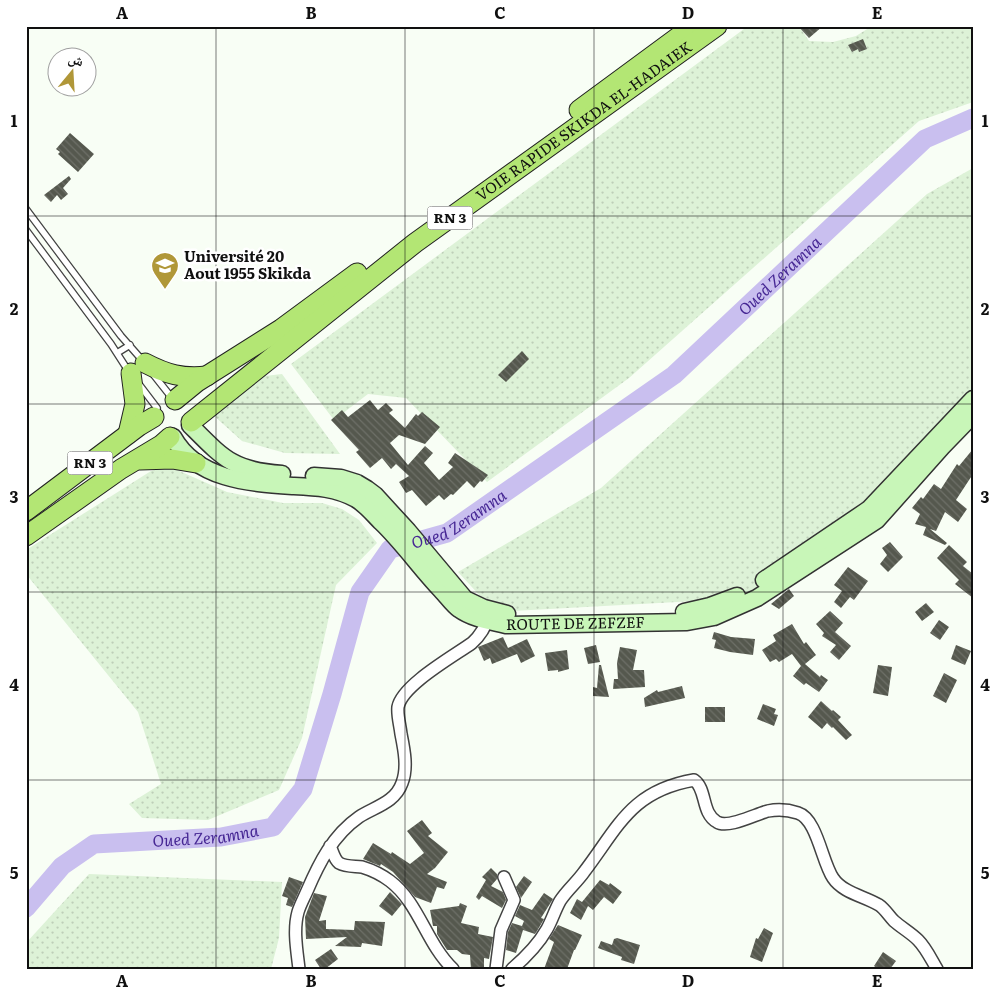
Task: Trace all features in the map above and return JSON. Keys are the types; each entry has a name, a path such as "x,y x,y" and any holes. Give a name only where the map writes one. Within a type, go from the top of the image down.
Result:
{"highway":[{"name":"VOIE RAPIDE SKIKDA EL-HADAIEK","path":"26,511 186,390 282,330 693,26"},
{"name":"VOIE RAPIDE SKIKDA EL-HADAIEK","path":"26,536 121,469 171,437 182,435 191,423 415,244 717,26"},
{"path":"128,434 138,368 175,376 210,375"},
{"path":"171,437 158,430 165,406 186,406 191,413 191,423"},
{"path":"136,460 166,458 196,463"}],"main road":[{"name":"ROUTE DE ZEFZEF","path":"489,615 684,612 710,606 732,598 751,589 869,509 973,399"},
{"name":"ROUTE DE ZEFZEF","path":"191,423 218,454 243,468 264,473 341,478 357,483 375,496 429,568 465,599 506,625 687,622 714,617 737,608 757,598 877,520 942,447 973,416"},
{"name":"ROUTE DE ZEFZEF","path":"171,437 178,447 196,463 218,474 236,480 322,487 347,494 364,504 403,534"}],"street":[{"path":"299,969 296,927 298,912 310,883 330,846 335,838 360,816 381,806 393,796 402,783 404,749 398,707 402,698 420,678 472,643 479,636 489,615"},
{"path":"512,969 529,954 541,939 558,903 635,805 659,789 694,780 697,782 711,817 718,823 735,822 781,810 799,813 806,818 812,827 834,879 843,888 880,906 893,920 920,942 937,969"},
{"path":"330,846 336,859 341,864 374,872 391,882 417,912 438,952 453,969"},
{"path":"496,969 501,930 514,900 504,877"}],"lane":[{"path":"26,209 130,345 138,368 165,406"},
{"path":"26,230 117,353 138,368 165,406"},
{"path":"117,353 130,345"}],"green space":[{"path":"748,26 799,26 809,41 833,42 856,36 872,26 973,26 973,102 919,121 629,378 487,482 406,398 368,394 334,420 291,364"},
{"path":"973,168 973,388 817,550 802,543 769,571 764,591 732,599 495,612 458,572 601,488 927,194"},
{"path":"282,374 340,454 285,453 242,441 212,414 265,376"},
{"path":"168,466 227,492 283,503 322,503 342,509 359,520 377,543 336,585 302,738 279,790 208,820 142,818 129,804 161,784 138,712 26,574 26,550 151,471"},
{"path":"89,874 282,882 279,938 271,969 26,969 26,943"}],"building":[{"path":"798,26 823,26 809,38"},
{"path":"863,39 867,49 859,52 858,49 852,52 848,45"},
{"path":"70,133 94,154 78,172 58,154 60,152 56,149"},
{"path":"69,176 71,179 63,188 68,194 61,200 57,195 51,202 44,195"},
{"path":"522,351 529,359 506,382 498,375"},
{"path":"370,400 378,410 386,403 393,410 389,413 405,428 416,414 418,416 422,412 440,427 425,444 399,435 390,443 408,465 425,446 433,453 424,463 439,480 453,467 448,463 455,453 488,475 474,488 467,481 453,495 451,494 444,500 439,495 426,506 412,490 406,493 399,482 409,476 396,464 391,469 382,458 370,468 356,452 359,450 331,420 342,410 348,417"},
{"path":"973,449 973,474 956,500 967,509 958,522 945,512 936,531 930,529 947,543 945,545 923,535 926,527 915,524 920,514 912,508 921,497 923,499 934,484 941,489 957,464 959,466"},
{"path":"890,542 903,557 888,572 880,564 887,555 882,548"},
{"path":"949,545 967,562 963,566 973,574 973,598 955,584 959,580 937,558"},
{"path":"848,567 868,581 854,600 850,597 841,608 834,602 842,591 834,585"},
{"path":"789,589 794,596 779,609 771,604"},
{"path":"926,603 934,612 922,621 915,612"},
{"path":"830,611 843,623 835,632 851,646 839,660 830,652 836,645 822,636 824,633 816,624"},
{"path":"939,620 949,627 940,640 930,633"},
{"path":"792,624 804,644 806,642 816,655 805,664 820,677 821,675 828,680 819,692 806,683 804,685 793,676 801,666 792,654 779,662 776,659 770,662 762,650 776,641 773,635"},
{"path":"714,632 731,637 755,639 753,655 714,648 716,640 712,639"},
{"path":"503,637 508,648 527,639 535,656 521,663 517,654 492,664 490,658 484,661 478,647"},
{"path":"596,645 600,662 588,664 584,648"},
{"path":"956,645 971,651 965,665 951,659"},
{"path":"620,647 637,650 633,670 644,670 645,687 613,689 614,679 618,679 617,663"},
{"path":"567,650 569,669 558,672 558,670 548,671 545,653"},
{"path":"599,665 601,665 609,697 593,696 593,687 597,688"},
{"path":"878,665 892,667 888,696 873,693"},
{"path":"944,673 957,680 946,703 933,696"},
{"path":"682,686 685,698 645,707 644,698 657,690 658,692"},
{"path":"821,701 841,717 838,720 852,735 846,740 827,723 822,729 808,717"},
{"path":"763,704 776,709 774,714 778,715 774,726 757,719"},
{"path":"705,707 725,707 725,722 705,722"},
{"path":"422,820 432,833 428,836 448,852 435,868 427,874 447,882 444,889 437,887 431,903 415,897 393,872 381,864 380,866 363,859 373,843 391,854 392,852 410,864 424,853 407,831"},
{"path":"491,868 497,874 497,879 491,886 503,892 506,900 502,908 482,896 479,900 476,897 486,880 482,877"},
{"path":"524,876 532,882 521,898 516,887"},
{"path":"289,877 303,882 292,907 286,905 288,898 282,896"},
{"path":"600,880 609,885 610,883 622,892 613,904 604,897 593,910 588,906 581,920 570,913 577,899 582,902"},
{"path":"390,892 402,904 392,916 379,906"},
{"path":"314,893 327,896 319,921 326,920 326,929 354,930 355,921 385,922 382,946 362,943 361,947 335,946 347,937 306,939 305,917"},
{"path":"544,893 553,899 541,918 544,919 535,934 523,930 516,953 506,950 508,932 512,923 522,926 524,921 515,916 520,905 532,910"},
{"path":"460,903 467,906 461,923 479,927 478,934 493,937 489,959 484,958 484,969 471,969 470,955 462,954 457,950 447,950 437,934 437,926 433,926 430,910 459,906"},
{"path":"558,925 582,935 567,969 544,969 554,942 549,939"},
{"path":"764,928 773,933 762,962 750,957 756,938 758,939"},
{"path":"617,938 640,945 634,964 621,960 622,957 598,948 601,941 612,945 614,939"},
{"path":"331,949 338,959 325,969 321,969 315,960"},
{"path":"883,952 896,961 890,969 878,969 874,966"}],"waterway":[{"name":"Oued Zeramna","path":"26,908 62,866 94,844 221,837 273,827 303,789 360,592 390,549 447,533 674,375 925,139 973,118"}],"place":[{"name":"Université 20 Aout 1955 Skikda","path":"165,290"}]}
